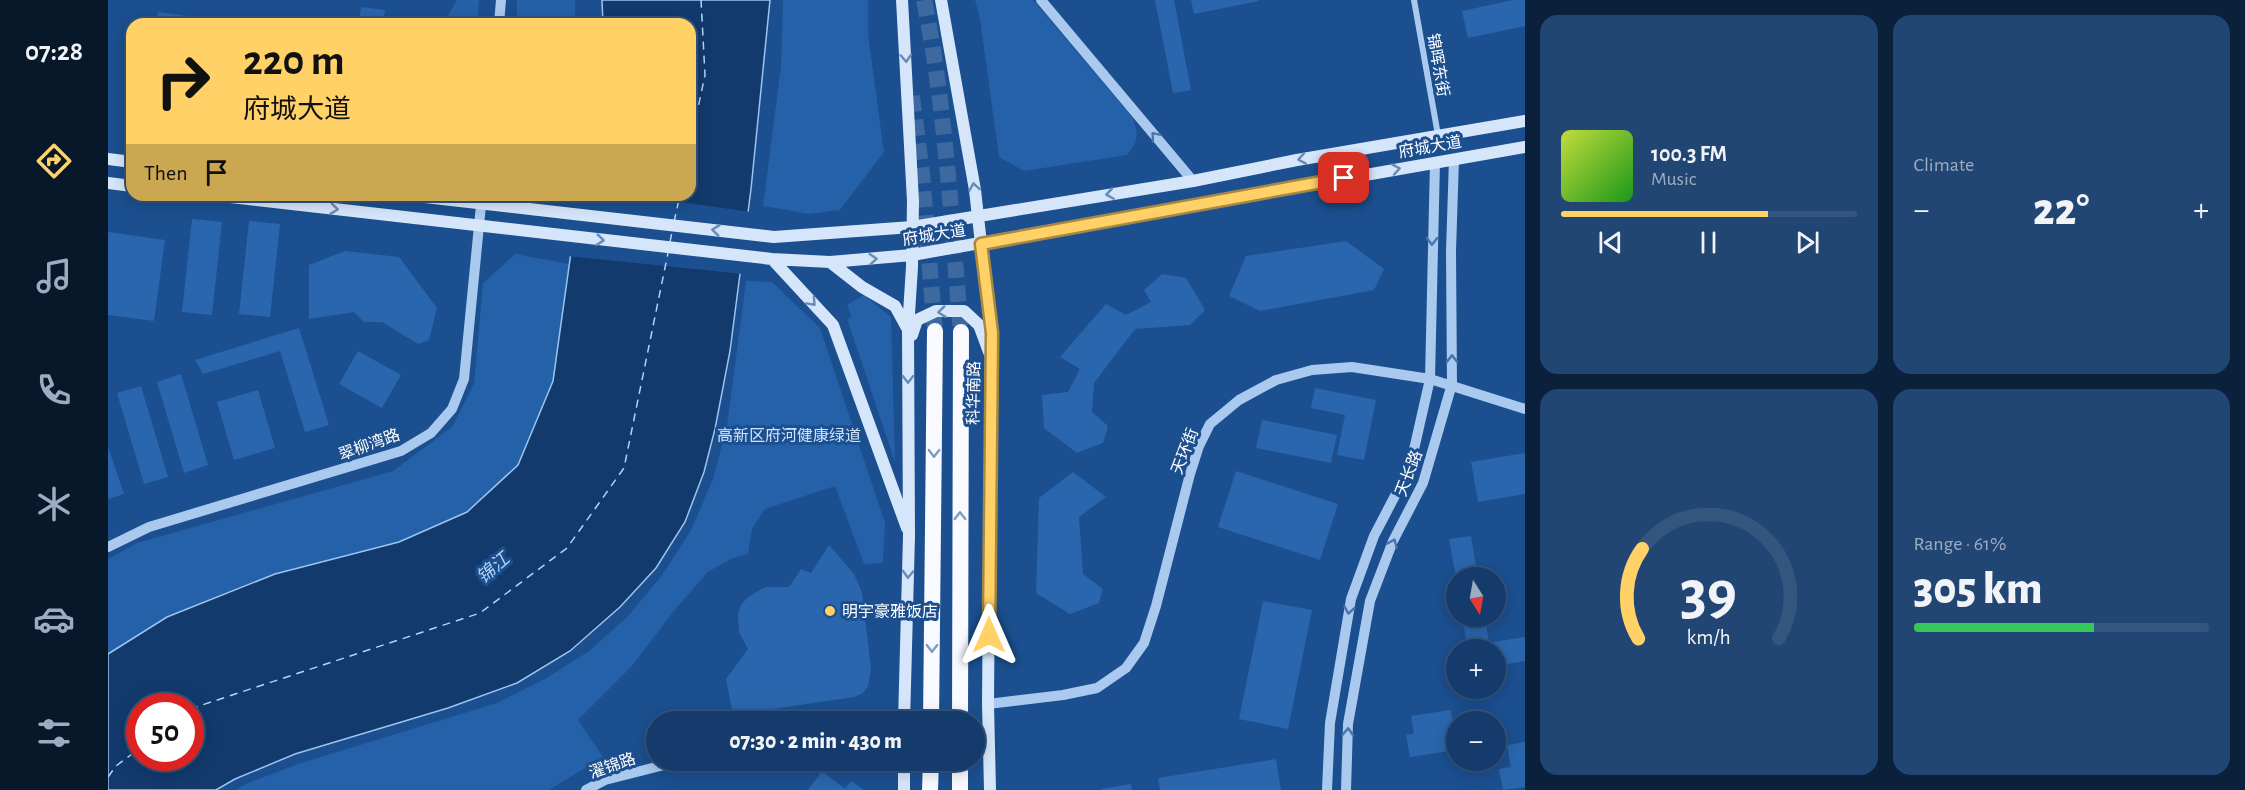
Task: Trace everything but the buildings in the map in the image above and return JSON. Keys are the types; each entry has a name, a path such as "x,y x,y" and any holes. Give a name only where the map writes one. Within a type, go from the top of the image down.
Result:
{"highway":[{"path":"931,711 935,331"},
{"name":"科华南路","path":"960,711 961,332"},
{"path":"930,790 931,771"},
{"path":"960,771 960,790"}],"main road":[{"path":"902,0 912,179 912,255 908,329 909,536 902,711"},
{"name":"科华南路","path":"941,0 978,215 992,333 988,704 990,790"},
{"name":"府城大道","path":"492,201 543,211 774,237 912,227 1193,181 1525,121"},
{"name":"府城大道","path":"264,201 772,259 830,262 912,255 981,244 1525,147"},
{"path":"108,159 126,161"},
{"path":"108,183 126,185"},
{"path":"772,259 833,325 909,536"},
{"path":"830,262 862,287 895,306 908,329"},
{"path":"908,349 917,320 936,311 964,310 979,325 991,359"},
{"path":"904,771 904,790"}],"street":[{"path":"500,18 501,0"},
{"path":"1041,0 1193,181"},
{"name":"锦晖东街","path":"1414,0 1438,135"},
{"name":"天长路","path":"1346,790 1348,724 1370,601 1393,540 1423,483 1452,384 1451,251 1454,159"},
{"name":"天长路","path":"1327,790 1330,723 1351,599 1374,536 1410,467 1430,378 1435,162"},
{"name":"翠柳湾路","path":"108,547 149,527 401,451 431,433 452,409 464,379 482,201"},
{"name":"天环街","path":"988,704 1063,696 1097,688 1126,668 1144,643 1199,446 1210,424 1239,400 1276,380 1312,370 1352,367 1430,378 1525,409"},
{"name":"濯锦路","path":"586,790 605,780 646,770"}],"green space":[{"path":"457,0 479,0 478,18 446,18"},
{"path":"517,0 575,0 575,18 517,18"},
{"path":"783,0 868,0 868,34 884,152 840,210 809,214 763,206 781,66"},
{"path":"975,0 1033,0 1132,117 1137,137 1127,155 1024,171 999,157 980,19"},
{"path":"515,254 569,264 553,381 518,465 467,512 399,542 275,574 167,617 108,654 108,559 137,543 393,471 452,427 474,384 483,283"},
{"name":"高新区府河健康绿道","path":"746,281 772,282 820,328 885,523 883,563 864,564 835,486 765,509 752,529 748,554 731,559 708,572 673,612 632,666 578,720 603,757 549,790 236,790 248,783 298,764 497,703 545,679 589,651 628,616 663,574 691,530 713,479 727,426"},
{"path":"864,295 891,317 895,462 847,319 852,317 847,305"}],"water":[{"name":"锦江","path":"602,0 770,0 751,189 730,351 715,429 704,472 685,522 656,568 620,607 570,651 517,683 448,708 295,754 235,779 216,790 108,790 108,654 167,617 275,574 399,542 467,512 518,465 553,381 578,201 696,201 696,18 603,18"}],"pier":[{"path":"575,201 674,201 751,212 743,274 567,256"}],"ferry route":[{"path":"696,118 705,75 701,0"},
{"path":"674,222 679,201"},
{"path":"670,242 672,232"},
{"path":"204,704 480,613 567,548 624,468 668,253"},
{"path":"108,777 116,766 126,758"}],"tunnel":[{"path":"924,0 943,124 961,332"},
{"path":"912,96 922,174 935,331"}],"place":[{"name":"明宇豪雅饭店","path":"830,611"}],"route":[{"path":"989,635 992,333 981,244 1344,178"}]}
